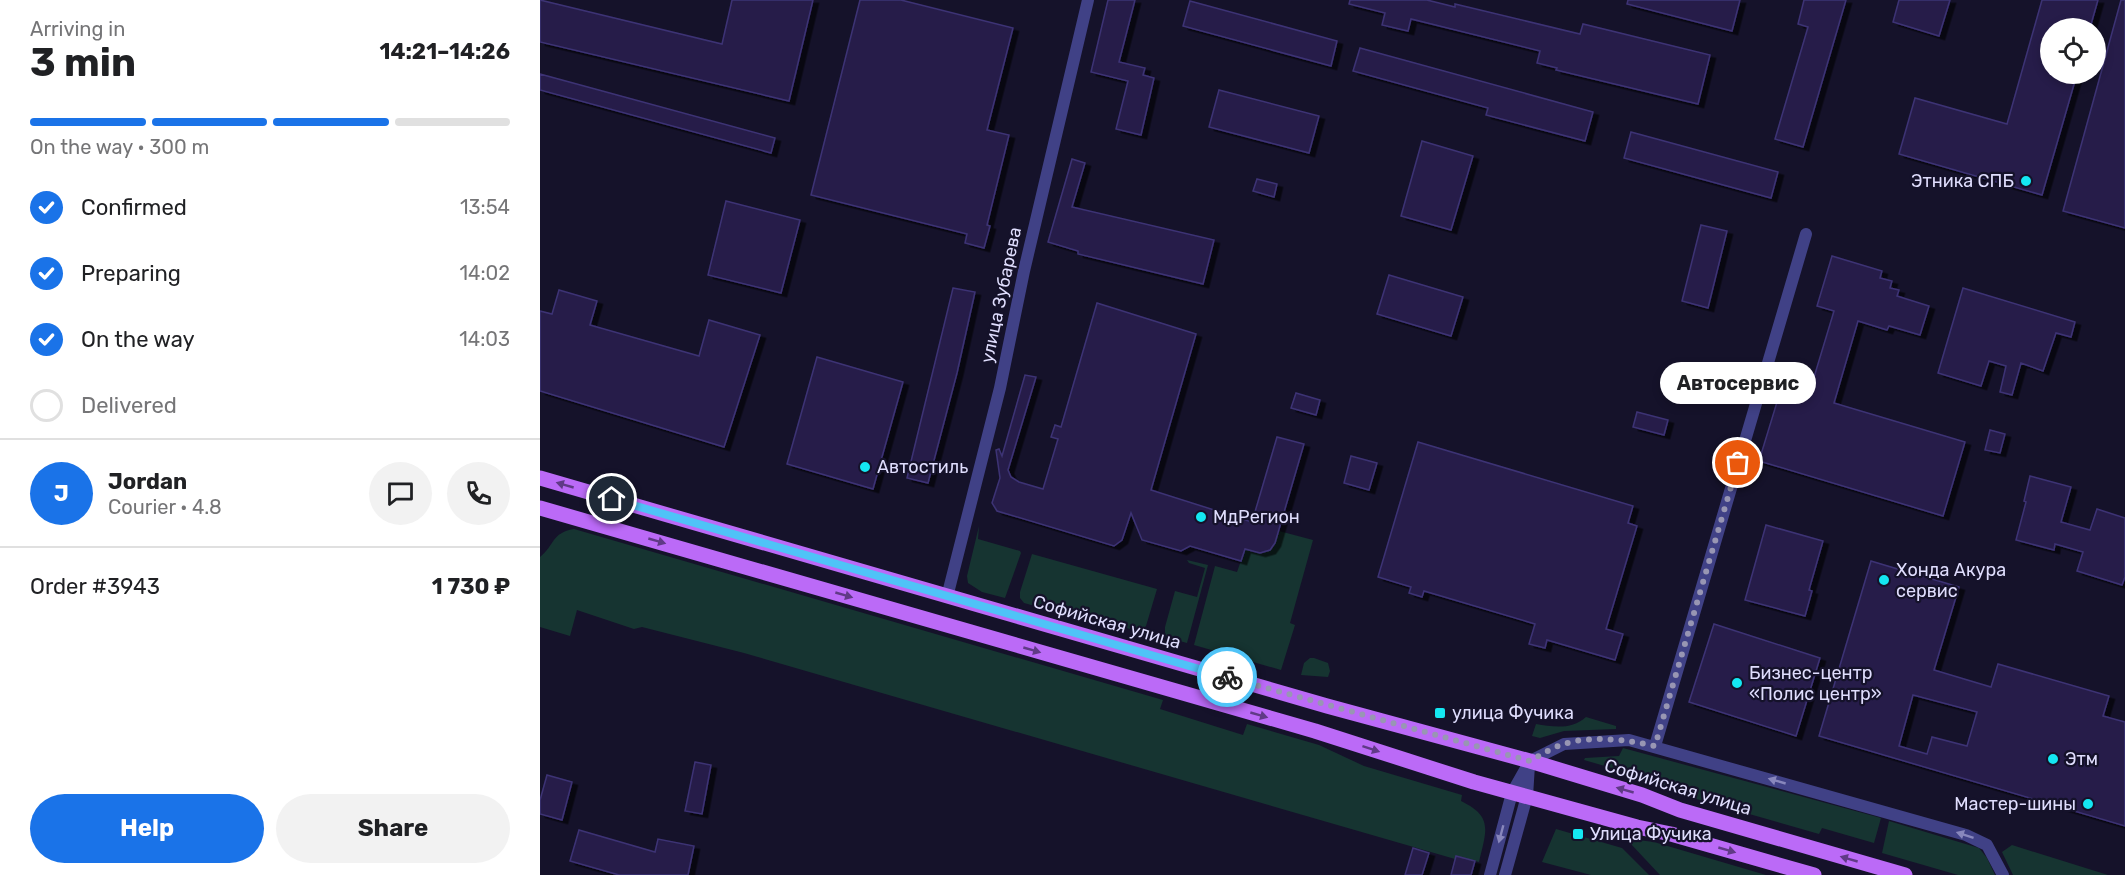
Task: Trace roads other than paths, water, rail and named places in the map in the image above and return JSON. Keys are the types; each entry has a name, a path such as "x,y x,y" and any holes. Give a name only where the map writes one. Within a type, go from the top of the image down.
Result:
{"main road":[{"name":"Софийская улица","path":"540,478 1327,706 1530,761 1641,795 1680,810 1905,875"},
{"path":"540,508 1315,731 1519,794 1814,875"}],"street":[{"name":"улица Зубарева","path":"947,597 1000,388 1024,271 1088,0"},
{"path":"1655,746 1806,234"},
{"path":"1490,875 1530,761 1564,744 1582,741 1629,740 1966,835 1987,845 2003,875"},
{"path":"1505,875 1519,794"}],"place":[{"name":"Этника СПБ","path":"2026,181"},
{"name":"Автосервис","path":"1738,463"},
{"name":"Автостиль","path":"865,467"},
{"name":"МдРегион","path":"1201,517"},
{"name":"Хонда Акура сервис","path":"1884,580"},
{"name":"Бизнес-центр «Полис центр»","path":"1737,683"},
{"name":"улица Фучика","path":"1440,713"},
{"name":"Этм","path":"2053,759"},
{"name":"Мастер-шины","path":"2088,804"},
{"name":"Улица Фучика","path":"1578,834"}]}
